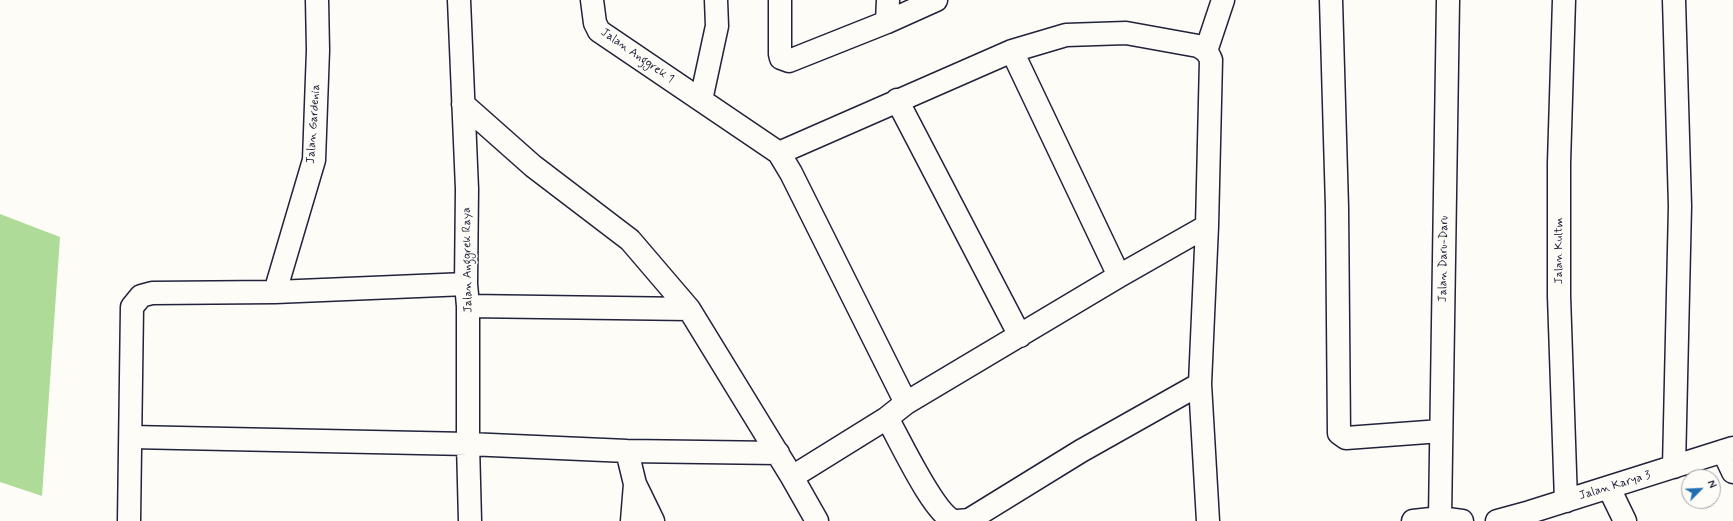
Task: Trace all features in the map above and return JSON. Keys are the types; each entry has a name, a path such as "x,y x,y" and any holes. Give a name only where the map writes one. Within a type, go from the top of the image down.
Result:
{"street":[{"name":"Jalan Gardenia","path":"275,292 314,160 318,50 317,0"},
{"name":"Jalan Anggrek Raya","path":"459,0 467,189 466,284 468,306 468,444 470,521"},
{"name":"Jalan Anggrek 1","path":"592,0 595,23 599,31 779,153"},
{"path":"701,100 717,26 716,0"},
{"path":"780,0 780,54 781,58 789,61 887,22 936,0"},
{"path":"887,22 888,0"},
{"path":"1206,51 1223,0"},
{"path":"1331,0 1337,207 1339,433 1346,438 1441,431"},
{"name":"Jalan Daru-Daru","path":"1440,518 1448,0"},
{"name":"Jalan Kultm","path":"1564,0 1559,163 1559,296 1566,501"},
{"path":"1674,0 1680,206 1674,467"},
{"path":"906,403 791,173 779,153 897,100 1012,51 1066,35 1126,33 1198,46 1206,51 1211,60 1207,226 1200,384 1208,521"},
{"path":"1012,51 1119,276"},
{"path":"897,100 1020,336"},
{"path":"463,104 533,166 630,240 689,309 778,453 817,521"},
{"path":"792,477 887,418 906,403 1119,276 1207,226"},
{"path":"128,521 131,437 132,307 136,300 141,296 152,293 275,292 466,284"},
{"path":"468,306 689,309"},
{"path":"958,521 969,520 1081,451 1200,384"},
{"path":"887,418 931,498 948,518 954,521"},
{"path":"131,437 468,444 627,451 778,453"},
{"path":"1728,449 1733,472"},
{"name":"Jalan Karya 3","path":"1498,521 1609,488 1728,449"},
{"path":"627,451 635,484 653,521"},
{"path":"632,521 635,484"},
{"path":"1609,488 1625,521"},
{"path":"1413,521 1440,518 1462,521"}],"green space":[{"path":"0,214 60,237 42,496 0,482"}]}
